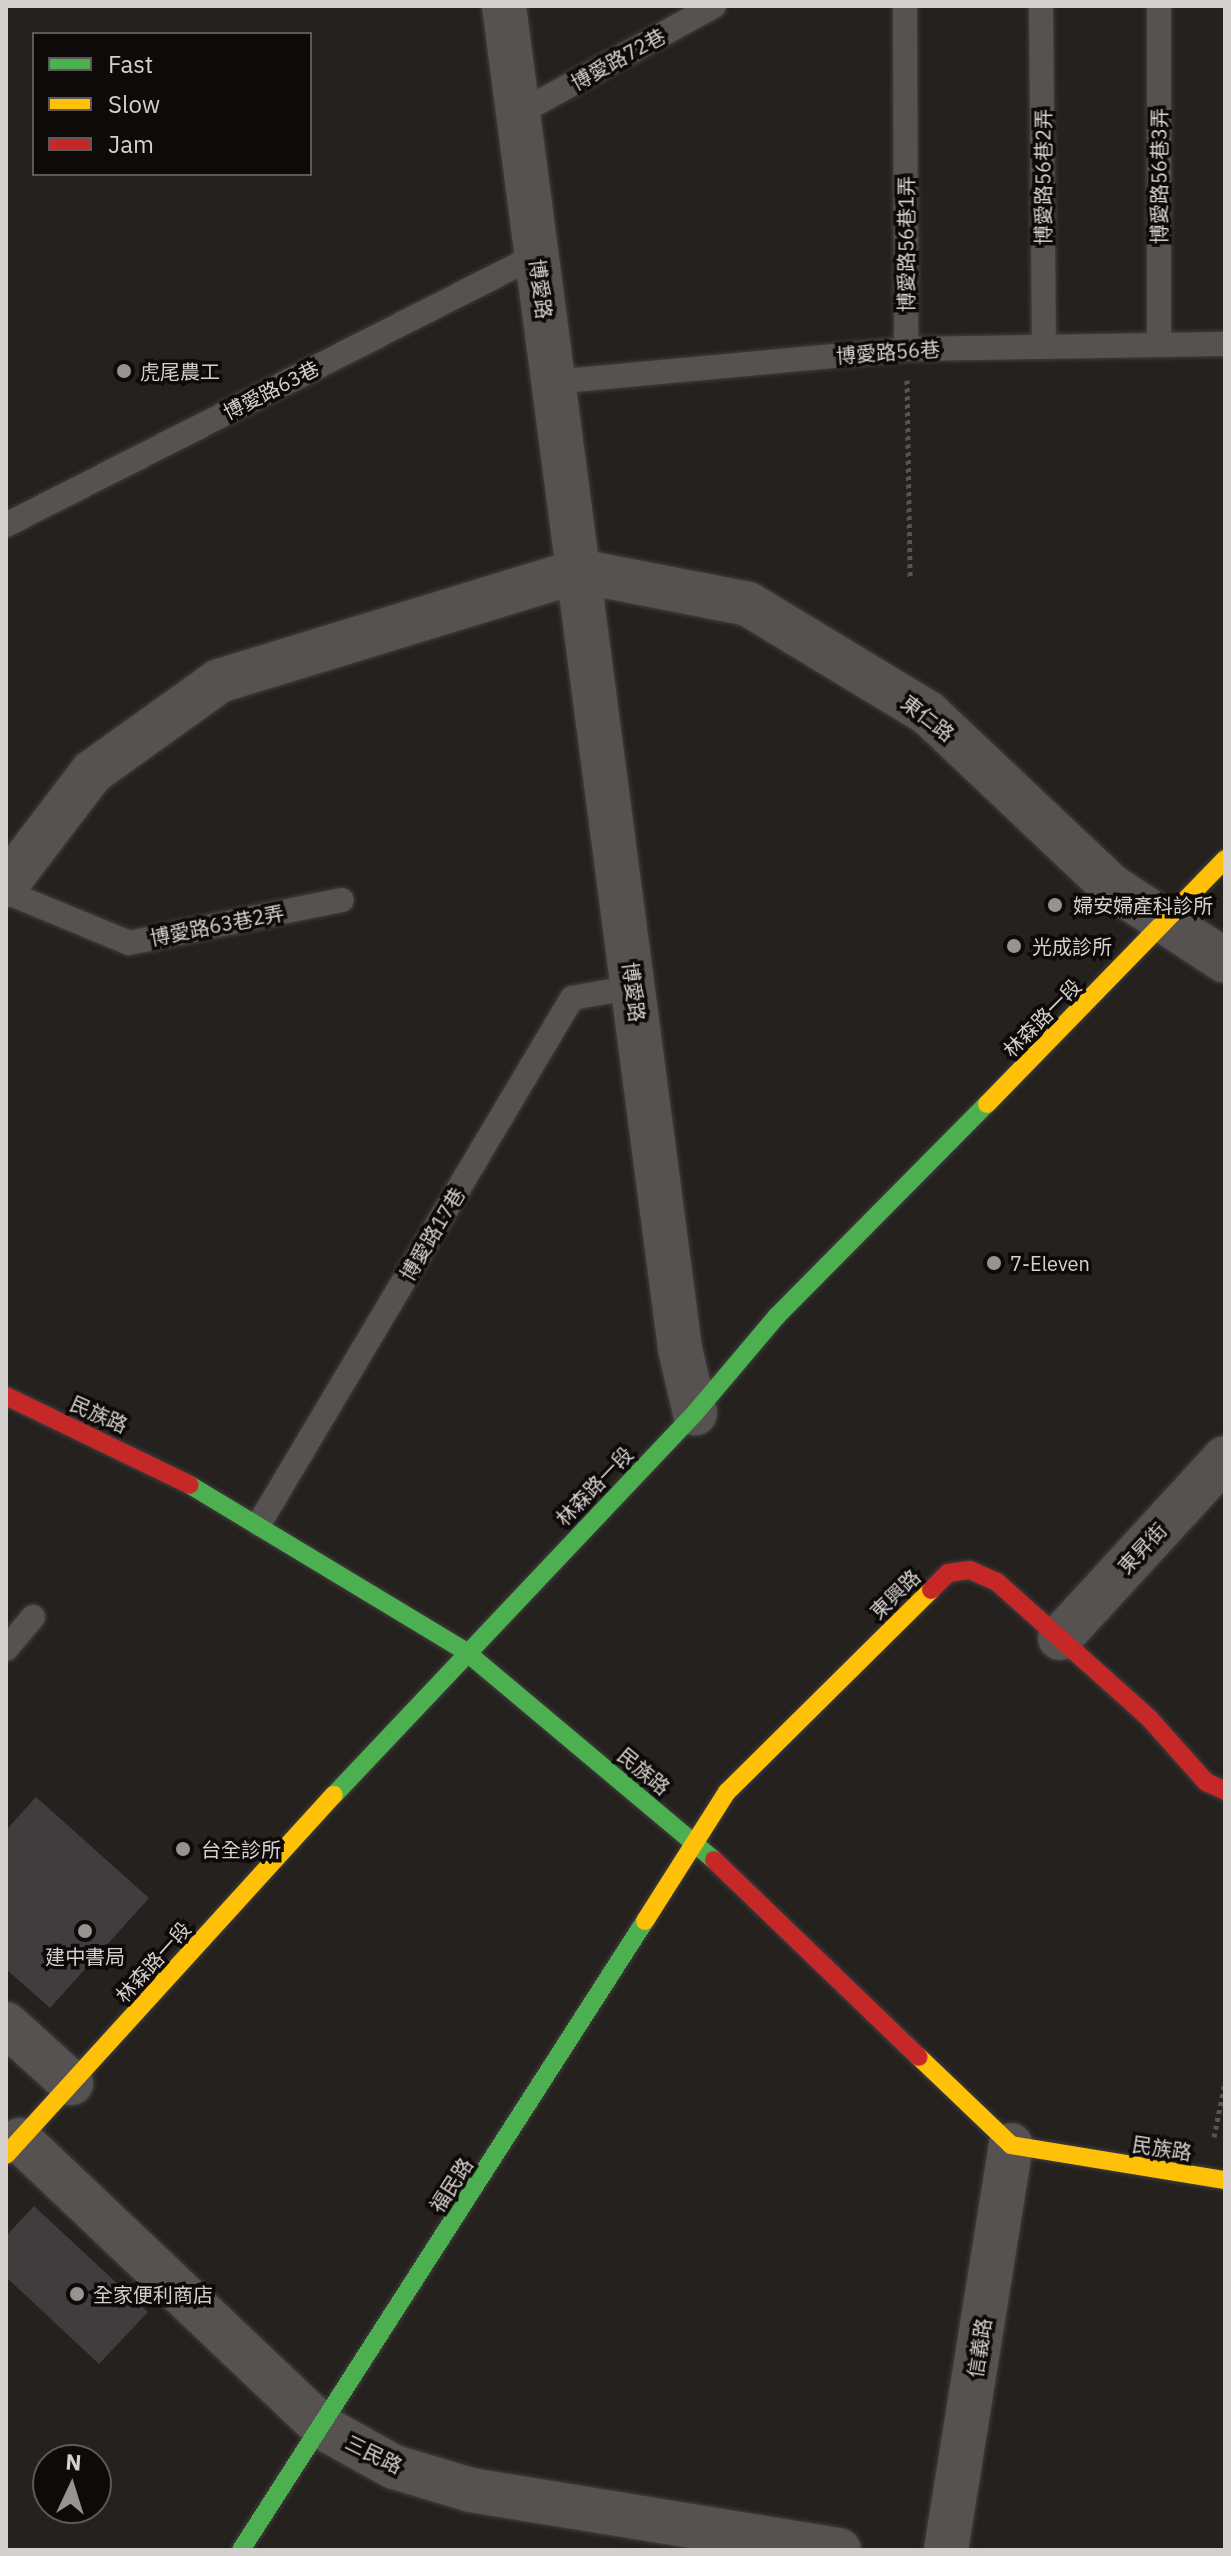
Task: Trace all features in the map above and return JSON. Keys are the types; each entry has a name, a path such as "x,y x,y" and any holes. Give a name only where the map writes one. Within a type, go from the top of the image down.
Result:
{"street":[{"name":"博愛路","path":"504,6 521,112 553,382 680,1349 695,1413"},
{"path":"6,885 92,772 219,681 579,571"},
{"name":"東仁路","path":"579,571 748,604 915,705 1111,886 1225,961"},
{"name":"林森路一段","path":"13,2147 465,1651 695,1413 777,1316 1166,925 1225,859"},
{"name":"民族路","path":"6,1396 146,1460 259,1524 465,1651 696,1843 1011,2145 1216,2179"},
{"name":"東昇街","path":"1060,1638 1225,1458"},
{"name":"東興路","path":"696,1843 727,1792 948,1573 970,1570 997,1582 1149,1718 1206,1782 1225,1791"},
{"name":"福民路","path":"241,2550 696,1843"},
{"path":"6,2024 71,2083"},
{"name":"信義路","path":"946,2550 1011,2145"},
{"name":"三民路","path":"13,2147 322,2427 394,2467 471,2490 839,2550"}],"lane":[{"name":"博愛路72巷","path":"521,112 714,6"},
{"name":"博愛路56巷1弄","path":"905,6 906,349"},
{"name":"博愛路56巷2弄","path":"1041,6 1044,347"},
{"name":"博愛路56巷3弄","path":"1159,6 1159,345"},
{"name":"博愛路63巷","path":"6,525 537,255"},
{"name":"博愛路56巷","path":"553,382 906,349 1225,344"},
{"name":"博愛路63巷2弄","path":"6,892 129,943 342,900"},
{"name":"博愛路17巷","path":"259,1524 572,998 633,987"},
{"path":"6,1649 33,1617"}],"path":[{"path":"906,349 910,579"},
{"path":"1216,2179 1225,2083"}],"building":[{"path":"36,1797 149,1898 50,2008 6,1969 6,1830"},
{"name":"全家便利商店","path":"34,2206 148,2312 99,2364 6,2277 6,2236"}],"traffic: fast":[{"path":"334,1795 695,1413 777,1316 987,1104"},
{"path":"190,1485 465,1651 714,1860"},
{"path":"241,2550 645,1921"}],"traffic: slow":[{"path":"987,1104 1225,859"},
{"path":"645,1921 727,1792 931,1590"},
{"path":"6,2155 334,1795"},
{"path":"919,2057 1011,2145 1225,2180"}],"traffic: jam":[{"path":"6,1396 190,1485"},
{"path":"931,1590 948,1573 970,1570 997,1582 1149,1718 1206,1782 1225,1791"},
{"path":"714,1860 919,2057"}],"place":[{"name":"虎尾農工","path":"124,371"},
{"name":"婦安婦產科診所","path":"1055,905"},
{"name":"光成診所","path":"1014,946"},
{"name":"7-Eleven","path":"994,1263"},
{"name":"台全診所","path":"183,1849"},
{"name":"建中書局","path":"85,1931"},
{"name":"全家便利商店","path":"77,2294"}]}
